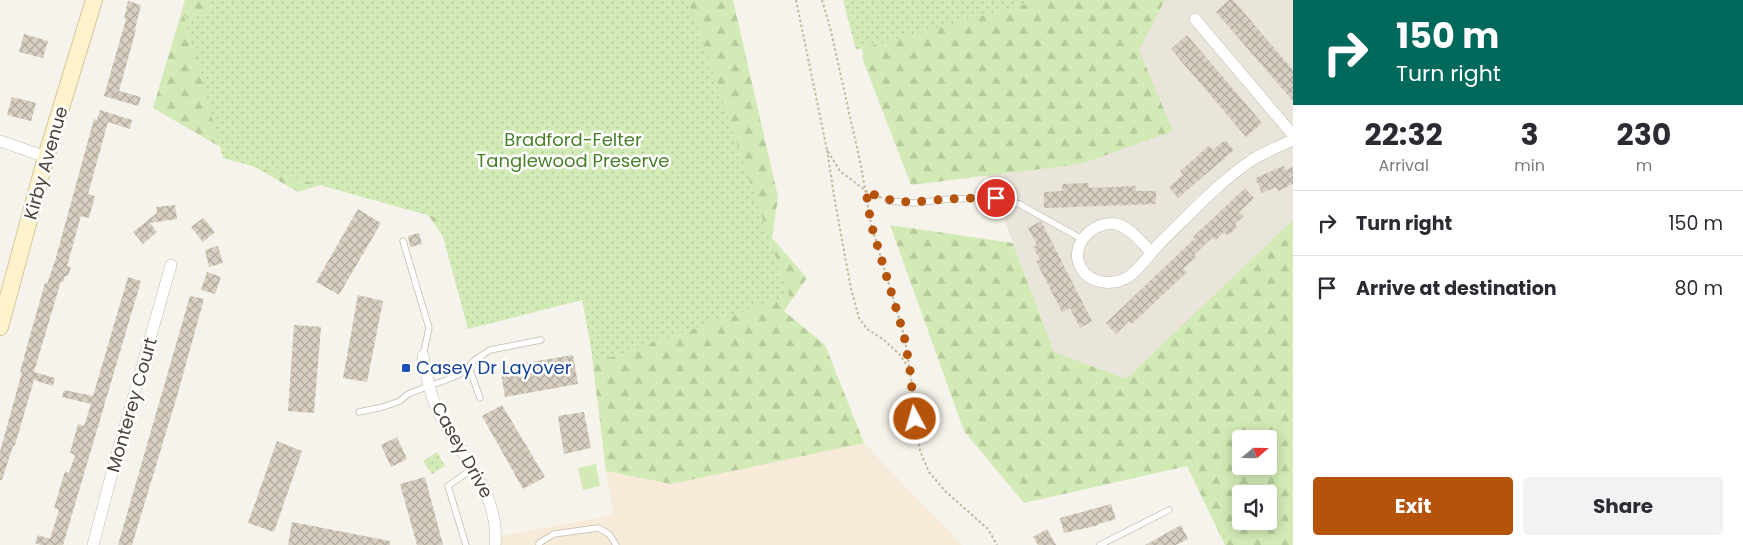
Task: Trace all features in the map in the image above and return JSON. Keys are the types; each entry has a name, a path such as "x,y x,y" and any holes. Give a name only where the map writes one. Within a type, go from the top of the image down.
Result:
{"street":[{"name":"Kirby Avenue","path":"0,327 46,157 94,0"},
{"path":"1195,20 1293,135"},
{"path":"1151,252 1128,229 1117,224 1105,223 1092,230 1082,240 1078,252 1080,267 1090,278 1104,283 1117,282 1129,276 1151,252 1234,174 1253,160 1293,140"},
{"path":"0,141 46,157"},
{"name":"Monterey Court","path":"93,545 171,265"},
{"name":"Casey Drive","path":"423,356 429,386 440,416 492,507 495,522 495,545"}],"lane":[{"path":"888,201 914,202 996,198 1019,204 1082,240"},
{"path":"403,241 428,328 423,356"},
{"path":"359,412 400,401 408,394 460,374 469,367 473,360 490,350 541,340"},
{"path":"469,367 480,398"},
{"path":"466,545 448,486 472,469"},
{"path":"1100,545 1169,510"},
{"path":"539,545 539,543 554,534 598,528 609,534 616,545"}],"path":[{"path":"796,0 827,150 851,289 858,318 867,329 884,340 900,355 910,370"},
{"path":"822,0 830,27 866,191 871,224 904,335 920,451 929,472 946,492 988,529 997,545"},
{"path":"827,150 840,172 866,191 888,201"}],"shaded area":[{"path":"1066,0 1293,0 1293,369 1066,385 988,175"},
{"path":"864,443 962,545 495,545 496,537 614,515 606,471 671,484"}],"green space":[{"name":"Bradford-Felter Tanglewood Preserve","path":"185,0 733,0 778,197 772,238 807,278 784,311 825,345 864,443 671,484 606,471 584,291 489,306 393,162 298,192 153,108"},
{"name":"Bradford-Felter Tanglewood Preserve","path":"212,0 688,0 789,296 594,363 582,300 468,329 438,218 223,158 184,16 208,12"},
{"path":"843,0 1041,0 856,50"},
{"path":"858,0 1165,0 1139,50 1173,131 1081,164 911,185 863,60"},
{"path":"1293,220 1293,545 1225,545 1187,466 1024,503 964,431 890,225 1013,243 1054,352 1126,379"},
{"path":"437,452 445,466 432,474 423,461"},
{"path":"596,464 600,486 583,490 578,468"}],"building":[{"path":"1229,0 1233,0 1293,70 1293,101 1216,12"},
{"path":"128,1 141,5 119,91 141,97 138,106 104,96 126,19 124,19"},
{"path":"24,34 48,41 43,58 19,52"},
{"path":"1187,35 1262,123 1246,137 1171,49"},
{"path":"12,97 36,103 31,121 7,115"},
{"path":"100,110 132,120 130,129 108,122 88,194 95,196 89,218 81,216 67,266 71,267 68,276 65,276 63,282 61,281 34,372 55,378 53,386 34,380 15,445 13,446 2,480 0,480 0,452 22,372 20,372 45,283 47,284 55,261 94,119 97,120"},
{"path":"1225,140 1234,150 1178,198 1169,187 1183,175 1180,171 1209,146 1213,150"},
{"path":"1284,166 1286,170 1293,167 1293,184 1278,191 1276,187 1262,193 1255,178"},
{"path":"1088,183 1089,188 1136,186 1136,191 1156,191 1156,204 1044,208 1044,192 1062,191 1062,184"},
{"path":"1245,188 1254,198 1239,212 1244,216 1235,224 1237,227 1228,236 1224,232 1216,240 1213,237 1194,255 1196,257 1183,269 1187,272 1132,324 1129,321 1116,334 1106,323"},
{"path":"175,205 177,219 150,223 157,232 143,244 133,232 157,213 156,207"},
{"path":"358,209 381,223 339,295 316,282"},
{"path":"203,218 215,232 203,242 191,227"},
{"path":"1041,221 1092,321 1080,328 1070,308 1062,312 1036,261 1040,260 1033,247 1037,245 1028,228"},
{"path":"419,233 422,244 410,247 408,236"},
{"path":"218,246 223,263 209,267 205,250"},
{"path":"207,272 221,277 215,294 201,290"},
{"path":"128,277 141,281 63,545 41,545 35,543 38,535 50,539 59,510 54,508 65,471 69,473 75,455 70,453 78,424 84,426 91,404 62,397 64,390 93,396"},
{"path":"358,295 383,301 367,382 343,378"},
{"path":"190,296 204,299 177,396 132,545 118,545"},
{"path":"294,325 321,327 314,413 288,411"},
{"path":"573,355 578,384 505,397 500,367"},
{"path":"502,405 545,477 523,489 482,416"},
{"path":"584,412 591,448 564,454 558,416"},
{"path":"397,437 407,459 391,467 381,445"},
{"path":"277,441 302,451 274,532 248,523"},
{"path":"425,477 443,545 417,545 400,484"},
{"path":"1111,504 1116,519 1064,533 1060,518"},
{"path":"292,522 390,541 390,545 288,545"},
{"path":"1181,525 1188,539 1176,545 1145,545"},
{"path":"1047,529 1056,545 1038,545 1033,537"}],"place":[{"name":"Casey Dr Layover","path":"406,368"}],"route":[{"path":"915,419 904,335 871,224 866,191 888,201 914,202 996,198"}]}
